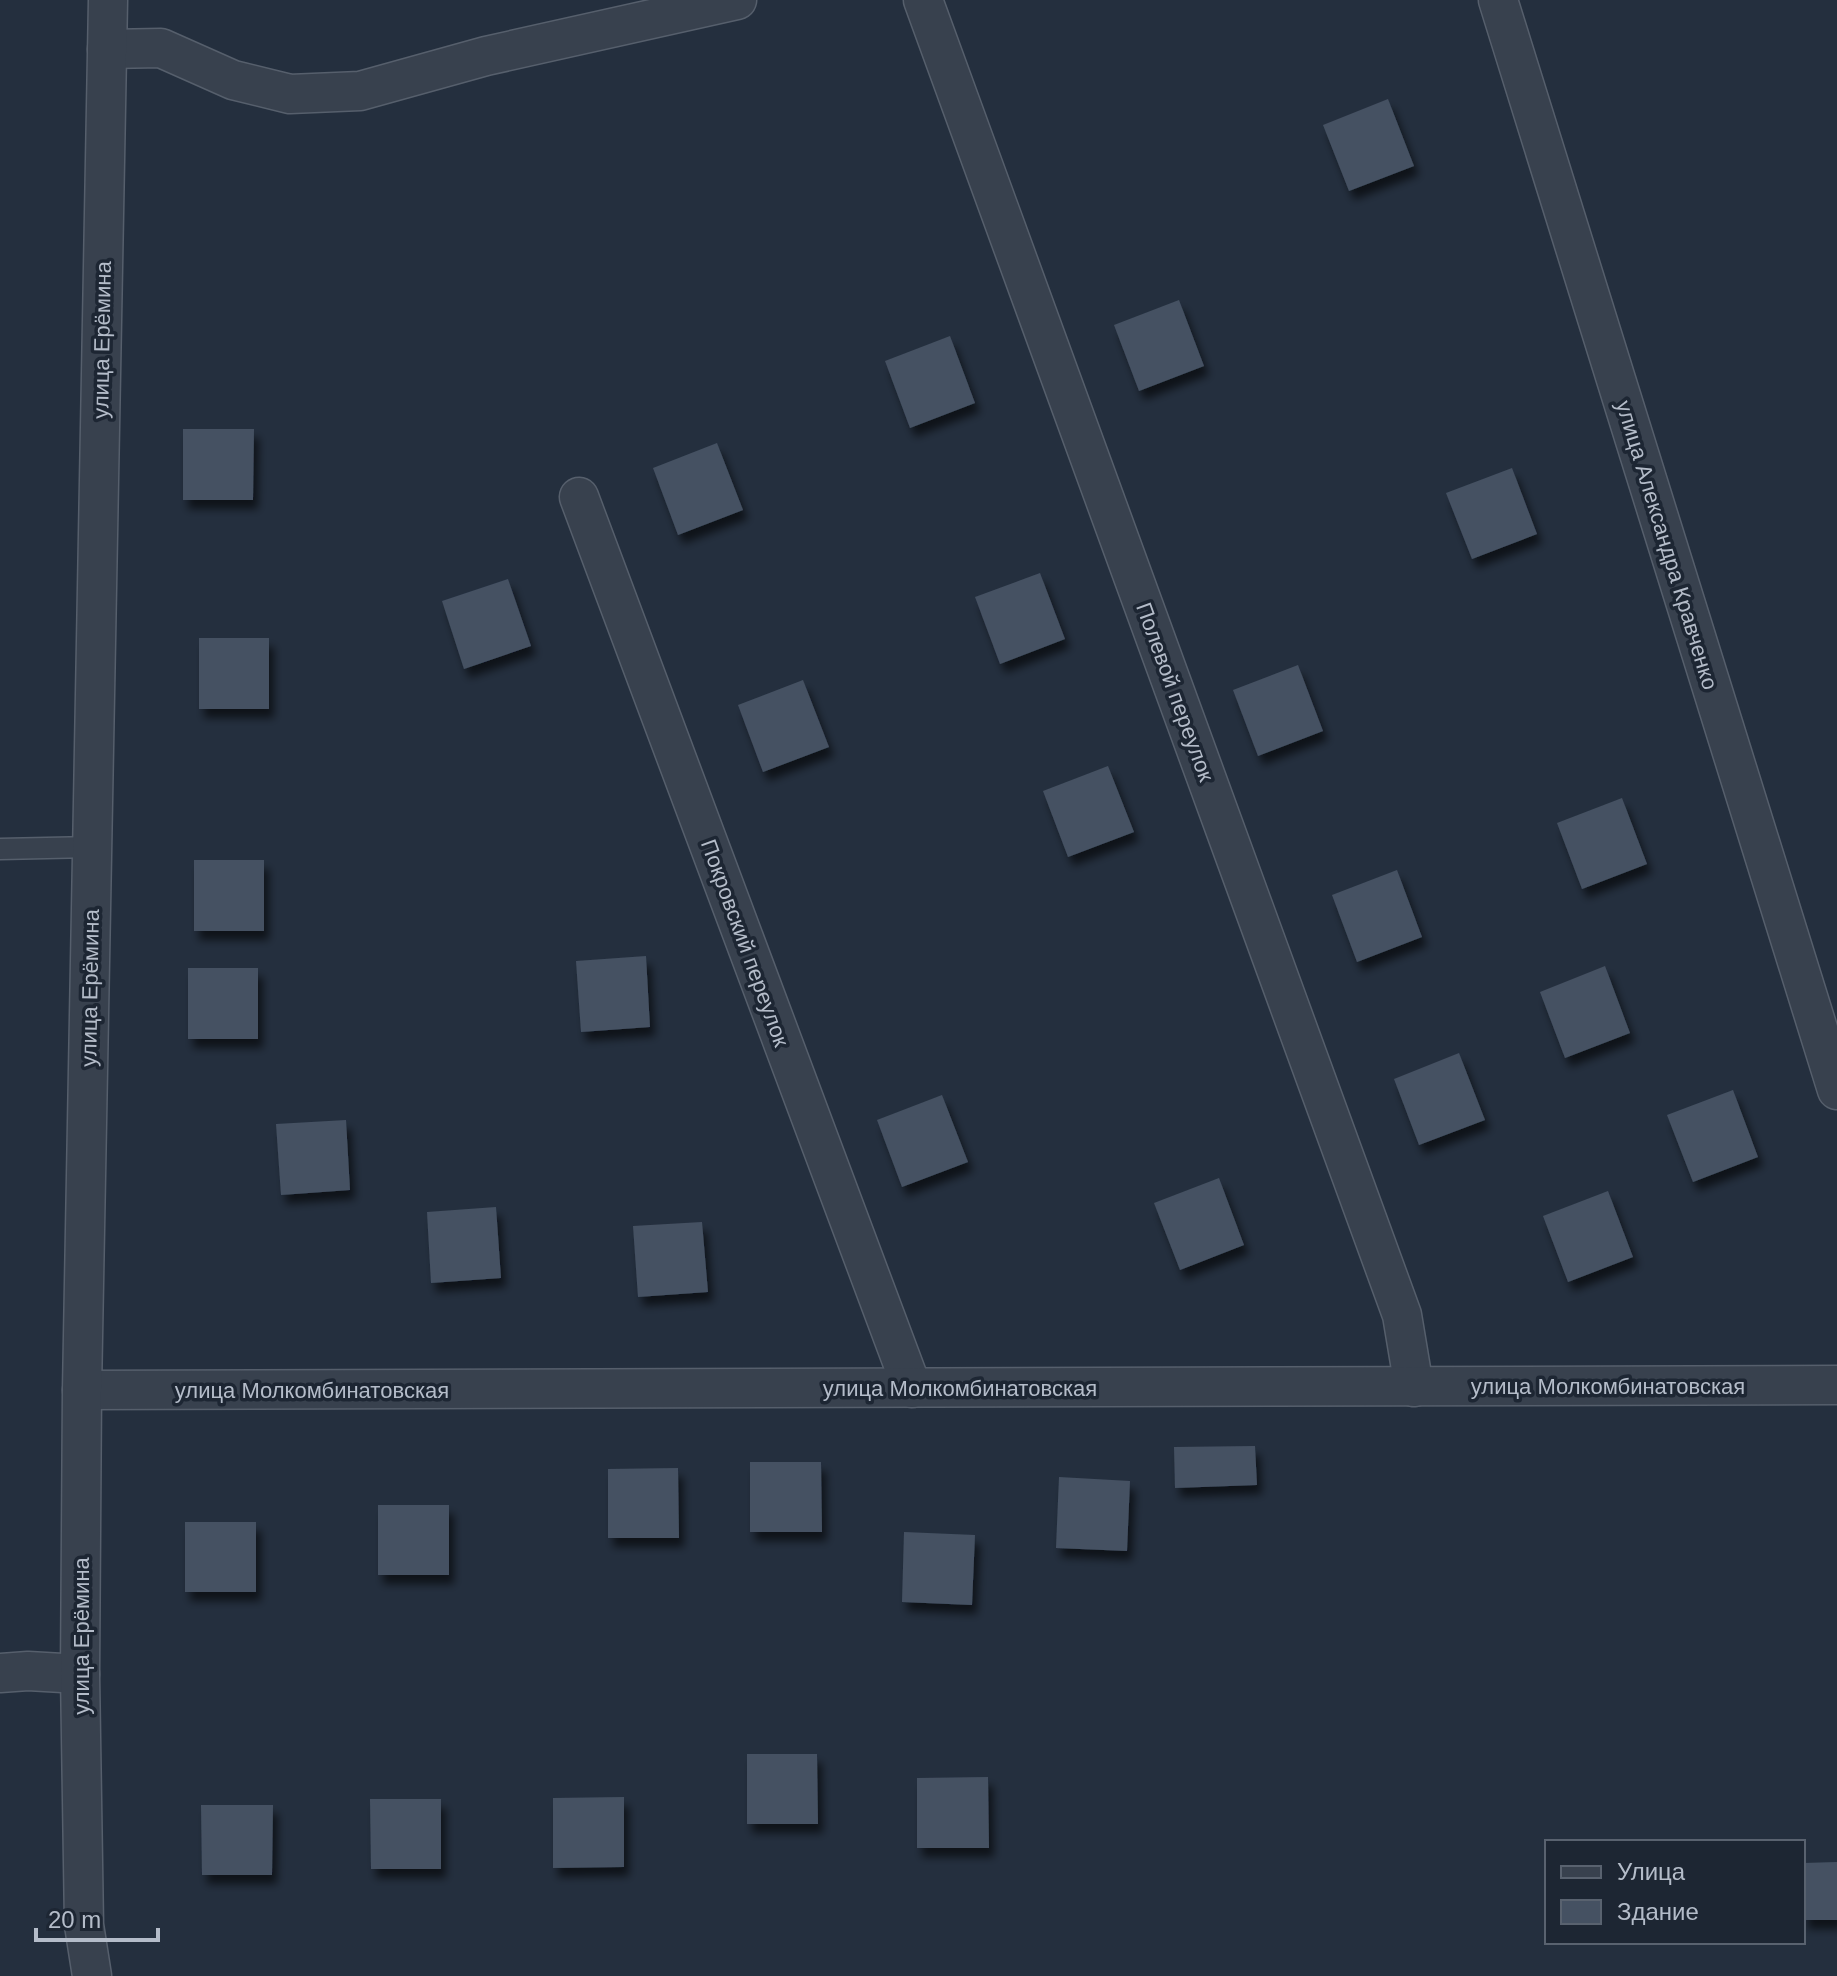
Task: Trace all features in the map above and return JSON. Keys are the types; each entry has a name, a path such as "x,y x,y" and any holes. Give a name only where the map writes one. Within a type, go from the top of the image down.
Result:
{"street":[{"name":"улица Ерёмина","path":"92,1976 84,1925 80,1674 82,1390 108,0"},
{"path":"107,49 161,48 233,80 290,94 360,91 486,56 737,0"},
{"name":"Полевой переулок","path":"923,0 1402,1315 1414,1387"},
{"name":"улица Александра Кравченко","path":"1498,0 1837,1090"},
{"name":"Покровский переулок","path":"579,497 912,1388"},
{"name":"улица Молкомбинатовская","path":"82,1390 1837,1385"},
{"path":"0,1673 80,1674"}],"lane":[{"path":"0,849 93,847"}],"building":[{"path":"1388,99 1414,166 1349,191 1323,125"},
{"path":"1179,300 1204,366 1139,391 1114,325"},
{"path":"950,336 975,403 910,428 885,361"},
{"path":"183,429 254,429 253,500 183,500"},
{"path":"717,443 743,510 678,535 653,468"},
{"path":"1512,468 1537,534 1472,559 1446,493"},
{"path":"1040,573 1065,639 1000,664 975,597"},
{"path":"508,579 531,646 464,669 442,601"},
{"path":"199,638 269,638 269,709 199,709"},
{"path":"1298,665 1323,731 1258,756 1233,690"},
{"path":"803,680 829,747 763,772 738,705"},
{"path":"1108,766 1134,832 1068,857 1043,791"},
{"path":"1622,798 1647,864 1582,889 1557,823"},
{"path":"194,860 264,860 264,931 194,931"},
{"path":"1397,870 1422,937 1357,962 1332,895"},
{"path":"646,956 650,1027 581,1032 576,961"},
{"path":"1605,966 1630,1033 1565,1058 1540,992"},
{"path":"188,968 258,968 258,1039 188,1039"},
{"path":"1459,1053 1485,1120 1419,1145 1394,1079"},
{"path":"1733,1090 1758,1157 1693,1182 1667,1115"},
{"path":"942,1095 968,1162 902,1187 877,1120"},
{"path":"346,1120 350,1190 281,1195 276,1124"},
{"path":"1219,1178 1244,1245 1180,1270 1154,1203"},
{"path":"1608,1191 1633,1257 1568,1282 1543,1216"},
{"path":"496,1207 501,1278 431,1283 427,1212"},
{"path":"702,1222 708,1292 638,1297 633,1226"},
{"path":"1255,1446 1257,1485 1175,1488 1174,1447"},
{"path":"750,1462 821,1462 822,1532 750,1532"},
{"path":"678,1468 679,1538 608,1538 608,1469"},
{"path":"1059,1477 1130,1481 1127,1551 1056,1548"},
{"path":"378,1505 449,1505 449,1575 378,1575"},
{"path":"185,1522 256,1522 256,1592 185,1592"},
{"path":"904,1532 975,1535 972,1605 902,1602"},
{"path":"747,1754 817,1754 818,1824 747,1824"},
{"path":"988,1777 989,1848 917,1848 917,1778"},
{"path":"624,1797 624,1867 553,1868 553,1798"},
{"path":"370,1799 441,1799 441,1869 371,1869"},
{"path":"201,1805 273,1805 272,1875 202,1875"},
{"path":"1837,1862 1837,1920 1805,1920 1805,1863"}]}
